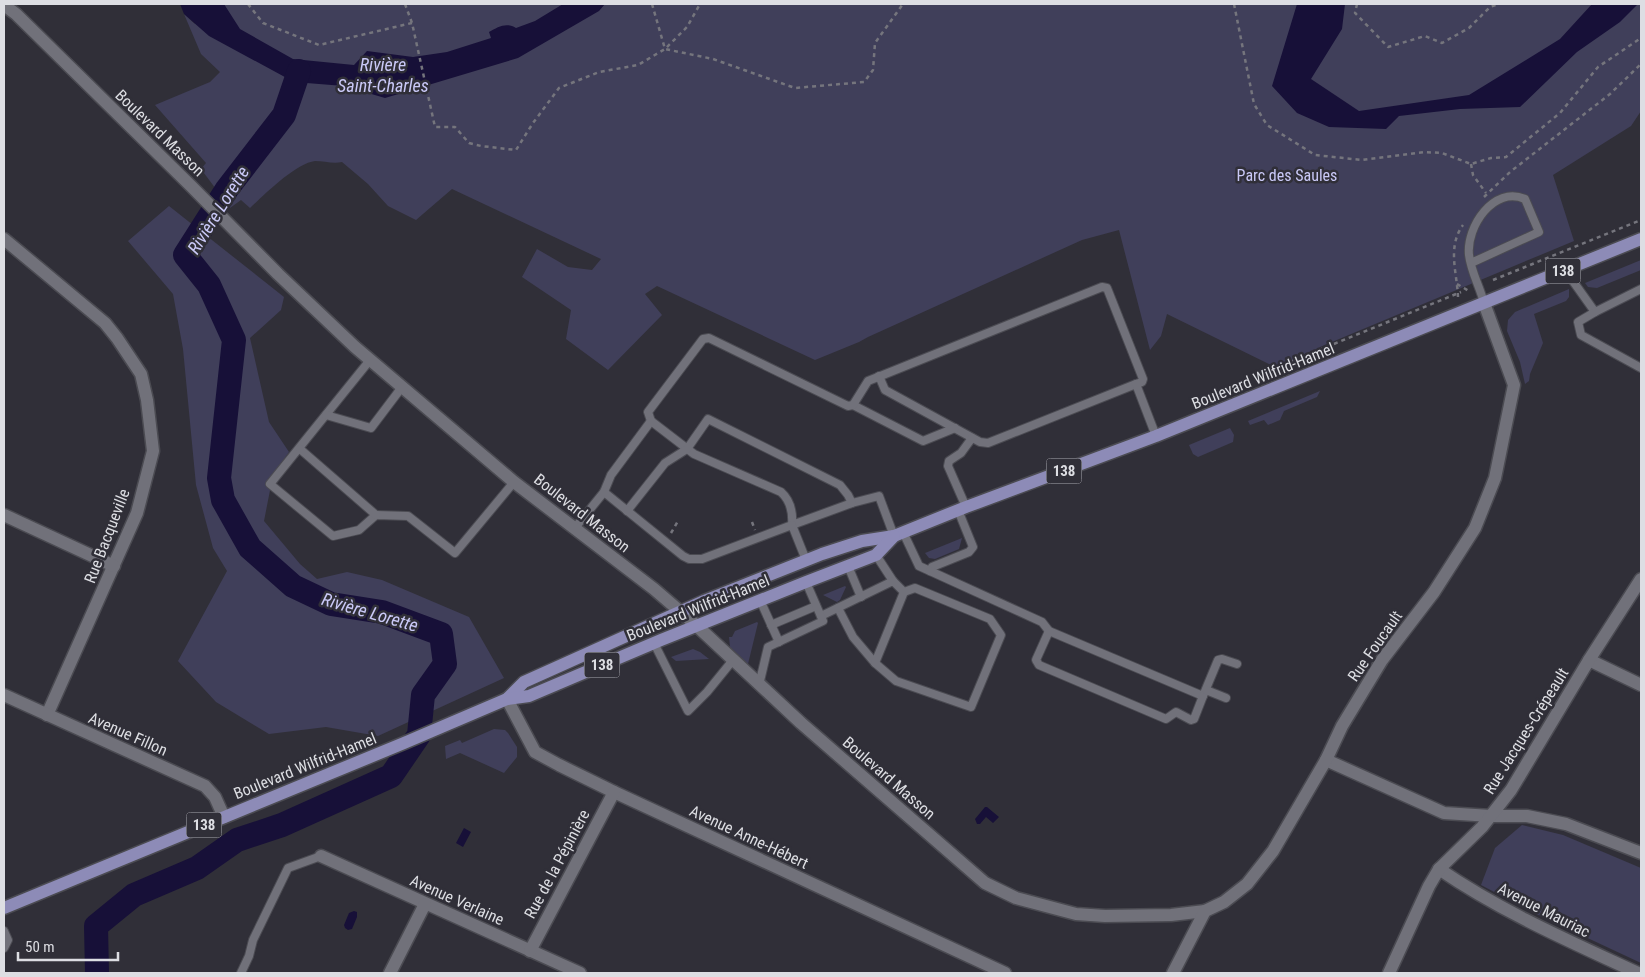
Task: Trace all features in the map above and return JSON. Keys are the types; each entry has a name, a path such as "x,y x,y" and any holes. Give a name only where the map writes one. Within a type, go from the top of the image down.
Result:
{"main road":[{"name":"Boulevard Wilfrid-Hamel","path":"507,699 524,682 681,611 806,560 862,541 899,534 1156,436 1641,239"},
{"name":"Boulevard Wilfrid-Hamel","path":"4,908 507,699 529,696 654,643 876,555 899,534"}],"street":[{"name":"Boulevard Masson","path":"4,5 16,14 278,274 370,360 514,482 681,611 801,723 985,883 1016,898 1076,914 1105,916 1171,915 1204,912"},
{"name":"Rue Bacqueville","path":"4,239 105,323 117,338 141,374 147,400 152,451 137,513 47,715"},
{"name":"Rue Foucault","path":"1204,912 1224,902 1247,884 1273,851 1326,760 1342,726 1382,660 1434,592 1475,528 1495,478 1514,385 1484,303"},
{"path":"4,515 114,566"},
{"name":"Rue Jacques-Crépeault","path":"1389,973 1429,886 1439,869 1491,816 1511,790 1589,660 1641,579"},
{"path":"1589,660 1641,685"},
{"name":"Avenue Fillon","path":"4,696 204,786 215,798 224,817"},
{"name":"Avenue Anne-Hébert","path":"507,699 535,752 614,792 1005,973"},
{"path":"1326,760 1444,813 1527,816 1566,824 1641,853"},
{"name":"Rue de la Pépinière","path":"530,950 614,792"},
{"name":"Avenue Verlaine","path":"321,856 580,973"},
{"name":"Avenue Mauriac","path":"1439,869 1471,890 1533,925 1638,973"},
{"path":"390,973 425,904"},
{"path":"1173,973 1204,912"}],"lane":[{"path":"1471,263 1539,232 1525,199 1517,196 1495,201 1484,212 1470,240 1469,254 1471,263 1484,303"},
{"path":"1565,270 1595,312"},
{"path":"853,405 868,381 879,376 1102,287 1107,288 1143,379 1142,382 988,443 972,438 885,390 879,376"},
{"path":"1641,289 1578,322 1581,335 1641,368"},
{"path":"806,560 792,525 793,512 788,500 781,492 704,459 650,421 648,412 702,339 709,338 848,406 853,405 923,441 955,428"},
{"path":"370,360 270,484 333,536 359,530 376,514"},
{"path":"1136,384 1156,436"},
{"path":"326,415 371,428 402,388"},
{"path":"627,511 666,463 686,448 708,419 840,485 852,503"},
{"path":"574,528 604,492 611,475 650,421"},
{"path":"930,571 932,567 969,552 973,547 948,466 949,461 961,453 972,438"},
{"path":"300,449 376,514 408,516 455,553 514,482"},
{"path":"604,492 683,556 690,559 702,559 852,503 878,496 918,566 1042,622 1049,631 1205,693 1226,698"},
{"path":"876,555 893,581 904,592"},
{"path":"848,566 861,597"},
{"path":"821,616 893,581"},
{"path":"759,685 768,647 823,622 806,582"},
{"path":"838,608 853,637 875,663 896,681 972,707 1001,635 990,619 914,588 904,592 875,663"},
{"path":"760,600 778,642"},
{"path":"771,625 816,606"},
{"path":"1049,631 1036,660 1039,665 1166,719 1176,712 1191,720 1194,719 1218,660 1222,659 1237,664"},
{"path":"654,643 688,711 707,692 733,660"},
{"path":"241,973 249,956 253,940 288,868 321,856"},
{"path":"4,931 8,940 4,948"}],"path":[{"path":"248,4 263,22 319,45 412,23"},
{"path":"405,4 412,23 435,127 455,127 469,142 481,146 516,150 533,122 560,88 599,72 638,65 665,49 687,27 700,4"},
{"path":"652,4 665,49"},
{"path":"665,49 713,60 794,88 864,82 873,70 875,44 902,4"},
{"path":"1234,4 1254,104 1267,125 1315,155 1362,160 1424,152 1442,153 1472,164 1491,158 1506,157 1560,113 1598,67 1641,38"},
{"path":"1357,4 1355,13 1388,47 1425,36 1442,43 1469,28 1490,7 1499,4"},
{"path":"1481,200 1486,193 1510,172 1610,94 1641,64"},
{"path":"1472,164 1473,175 1486,193"},
{"path":"1493,280 1641,220"},
{"path":"1224,390 1459,294 1453,260 1460,229 1466,222"},
{"path":"666,542 678,521"}],"green space":[{"name":"Parc des Saules","path":"186,4 1641,4 1641,111 1631,126 1553,175 1574,241 1320,347 1312,356 1290,363 1273,366 1167,314 1161,336 1150,350 1119,230 1082,240 859,342 815,360 657,286 645,294 662,315 608,370 566,339 571,310 522,277 537,249 568,267 592,270 601,259 452,189 416,220 388,206 368,184 342,162 315,161 307,163 290,173 250,208 241,200 230,208 201,169 206,163 155,105 210,82 220,72 201,54 184,14 195,24"},
{"path":"169,206 284,297 281,310 250,338 269,422 289,452 273,475 264,521 300,564 317,579 347,572 382,580 469,617 504,678 378,736 326,727 269,734 216,702 178,661 227,571 213,548 196,485 183,349 173,294 128,241"},
{"path":"1641,260 1641,270 1597,288 1588,287 1585,283"},
{"path":"1569,289 1569,297 1566,301 1534,314 1543,343 1529,381 1525,384 1520,362 1507,331 1508,320 1515,312"},
{"path":"1320,391 1317,397 1284,411 1280,420 1268,425 1264,420 1250,425 1248,421"},
{"path":"1230,428 1234,435 1233,442 1198,457 1193,454 1189,445"},
{"path":"962,538 959,549 935,559 929,558 925,553"},
{"path":"845,586 840,600 837,602 823,595"},
{"path":"757,622 748,664 730,647 729,637 732,637 735,631"},
{"path":"693,649 709,659 676,661 671,657"},
{"path":"494,729 505,730 517,747 517,757 504,773 460,753 446,759 445,746 460,740 462,743"},
{"path":"1522,825 1563,835 1641,868 1641,963 1532,912 1481,885 1495,848"}],"water":[{"name":"Rivière Saint-Charles","path":"180,4 224,4 240,29 293,59 354,65 367,51 413,57 447,52 491,38 489,32 499,27 509,25 516,28 535,21 563,4 605,4 599,11 518,58 385,98 344,86 294,82 209,36 184,14"},
{"path":"1297,4 1345,4 1342,29 1311,79 1359,111 1469,95 1560,39 1592,4 1638,4 1620,22 1577,52 1520,107 1460,109 1399,116 1386,129 1329,127 1297,113 1272,86"},
{"path":"985,807 999,817 993,823 986,817 980,824 977,824 975,819"},
{"path":"464,828 471,832 463,847 456,843"},
{"path":"357,912 357,917 352,929 348,930 344,925 349,913"}],"waterway":[{"name":"Rivière Lorette","path":"97,973 96,926 134,895 197,868 237,840 282,825 391,776 419,735 423,695 445,664 441,634 382,612 331,604 293,586 250,548 223,500 219,478 234,340 209,285 185,255 227,189 284,115 299,71"}]}
